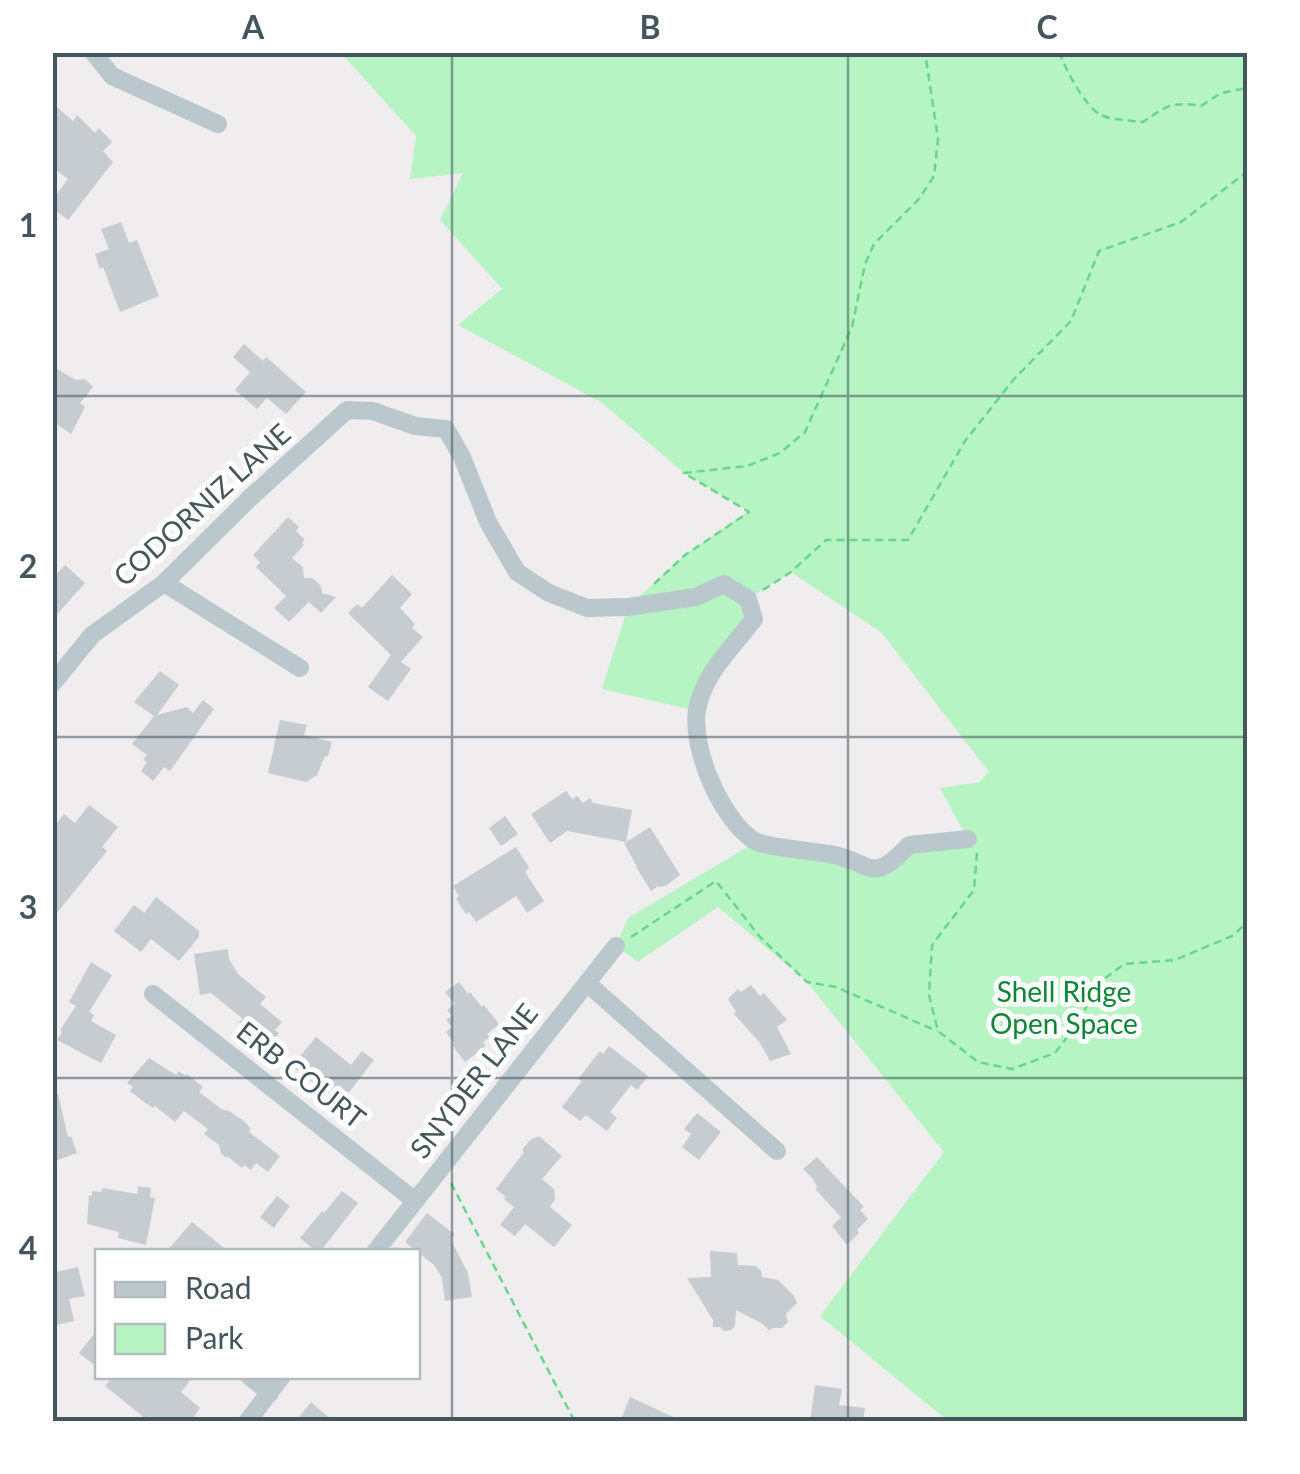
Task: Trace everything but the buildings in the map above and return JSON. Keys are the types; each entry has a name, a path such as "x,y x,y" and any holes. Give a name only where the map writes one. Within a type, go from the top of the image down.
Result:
{"street":[{"path":"93,52 112,76 218,124"},
{"name":"CODORNIZ LANE","path":"52,684 92,635 164,583 251,497 348,410 374,411 415,426 446,429 462,457 488,522 516,572 549,593 587,608 628,607"},
{"path":"164,583 300,668"},
{"path":"628,607 696,597 724,584 748,600 754,619 708,676 697,711 699,744 707,772 731,819 756,842 838,855 870,870 891,865 909,845 968,839"},
{"name":"SNYDER LANE","path":"378,1249 616,946"},
{"path":"587,983 778,1152"},
{"name":"ERB COURT","path":"153,994 414,1200"},
{"path":"253,1379 270,1393"},
{"path":"247,1422 280,1379"}],"path":[{"path":"628,607 685,555 749,512 684,474 747,466 780,453 805,432 852,327 865,264 874,244 919,199 934,176 938,140 925,52"},
{"path":"1059,52 1095,112 1110,118 1143,122 1166,106 1200,106 1221,93 1248,88"},
{"path":"748,600 791,572 826,540 908,540 964,442 1014,379 1071,321 1098,251 1181,222 1248,171"},
{"path":"938,1031 929,995 932,945 974,890 978,852 968,839"},
{"path":"616,946 716,881 760,936 807,982 836,988 938,1031 978,1062 1012,1069 1054,1053 1081,1020 1095,986 1124,964 1174,960 1232,936 1248,922"},
{"path":"442,1166 575,1422"}],"green space":[{"name":"Shell Ridge Open Space","path":"341,53 1247,53 1247,1421 948,1421 820,1316 944,1152 807,982 718,907 638,962 616,946 628,918 756,842 871,870 909,845 967,838 940,788 979,782 989,772 881,632 791,572 748,599 754,619 697,711 602,689 628,607 685,555 748,511 684,473 601,402 458,325 502,289 440,220 463,173 410,179 416,136"}]}
